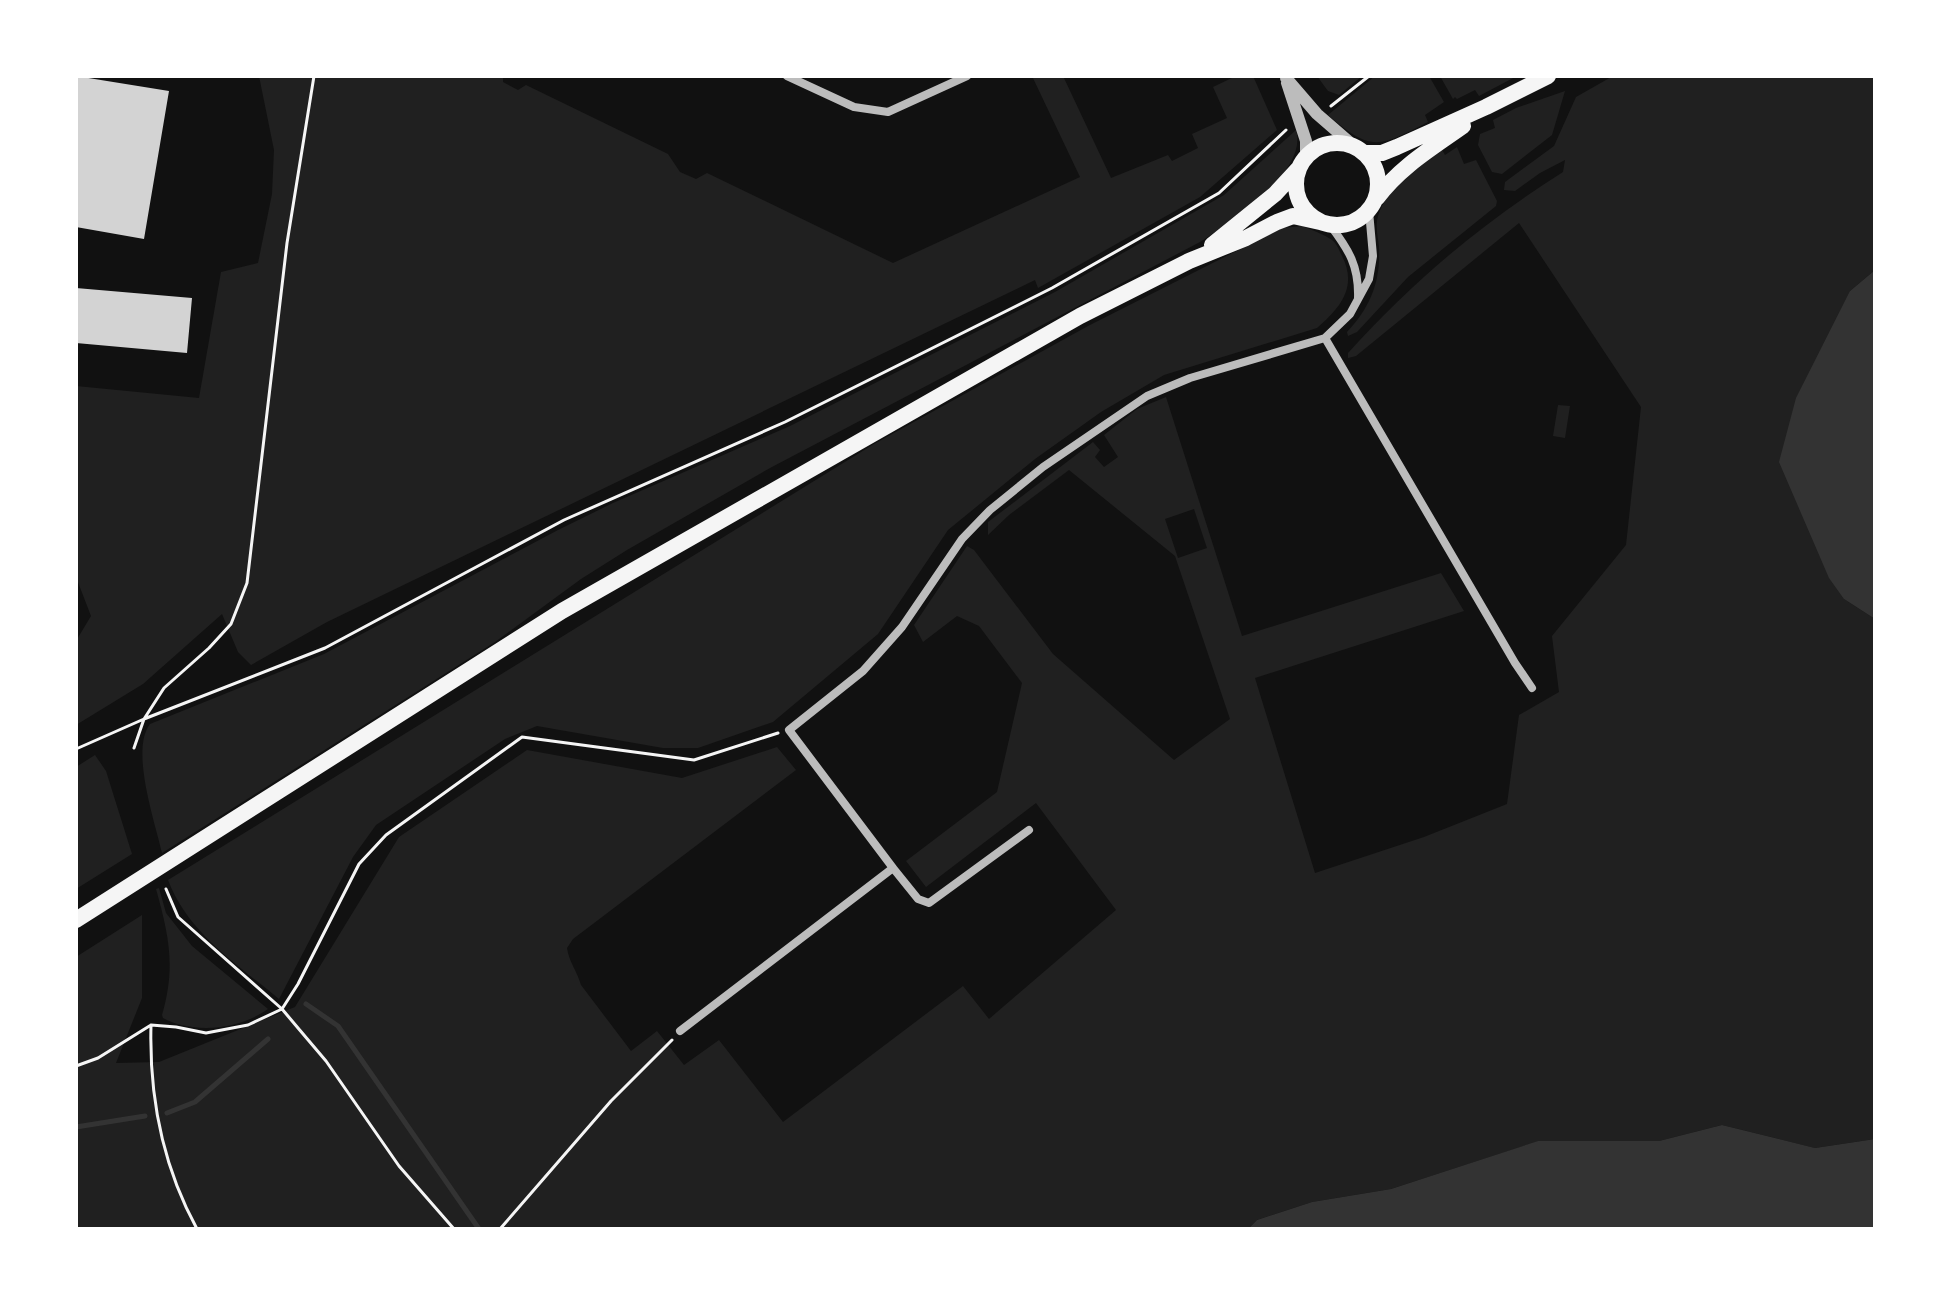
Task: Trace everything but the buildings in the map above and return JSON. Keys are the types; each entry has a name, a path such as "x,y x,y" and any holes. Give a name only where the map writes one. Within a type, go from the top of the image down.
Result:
{"main road":[{"path":"1189,261 1242,223 1324,145 1345,143 1360,150 1382,153 1548,76"},
{"path":"76,920 562,611 1080,316 1189,261 1293,216 1325,224 1351,223 1372,206 1395,177 1486,107"},
{"path":"1360,150 1376,170 1379,181 1372,206"},
{"path":"1303,162 1296,177 1298,198 1311,216 1325,224"}],"street":[{"path":"787,76 854,107 888,112 967,76"},
{"path":"1285,77 1317,114 1360,150"},
{"path":"1285,77 1306,141 1303,162"},
{"path":"1029,830 929,903 918,899 789,730 863,671 902,627 962,539 990,510 1043,467 1147,396 1190,378 1325,338 1350,314 1373,269 1372,206"},
{"path":"1325,224 1353,260 1358,278 1358,299"},
{"path":"1325,338 1532,688"},
{"path":"680,1031 893,868"}],"path":[{"path":"134,748 144,719 164,688 231,624 247,583 287,243 314,76"},
{"path":"1317,114 1369,76"},
{"path":"76,749 315,652 564,520 785,422 1052,288 1219,193 1285,131 1301,123"},
{"path":"76,1066 98,1058 151,1025 206,1033 248,1025 282,1009 298,984 359,864 386,835 522,737 694,760 789,730"},
{"path":"166,889 178,917 282,1009 326,1061 399,1166 454,1229"},
{"path":"151,1025 152,1082 163,1149 176,1189 197,1229"},
{"path":"500,1229 611,1101 680,1031"}],"shaded area":[{"path":"259,76 503,76 503,82 518,90 526,85 668,154 680,172 696,179 707,173 893,263 1080,177 1032,76 1063,76 1111,178 1168,155 1172,161 1198,148 1192,134 1227,118 1213,87 1236,76 1253,76 1277,130 1200,197 1038,288 1035,280 327,622 251,665 238,652 222,614 143,684 76,725 76,641 91,616 76,577 76,386 199,398 221,272 258,263 272,194 274,150"},
{"path":"1317,76 1362,76 1339,95 1328,91"},
{"path":"1375,76 1429,76 1444,102 1425,115 1428,122 1398,137 1386,141 1366,141 1328,115"},
{"path":"1440,76 1517,76 1479,96 1475,90 1453,99"},
{"path":"1613,76 1875,76 1875,270 1850,291 1844,599 1875,619 1875,1139 1815,1148 1722,1125 1659,1141 1539,1141 1391,1189 1312,1202 1257,1220 1248,1229 76,1229 76,957 142,915 142,998 116,1063 159,1062 295,1007 399,837 527,750 682,778 777,747 796,770 573,939 567,948 581,985 631,1051 657,1031 684,1065 719,1040 783,1122 963,986 989,1019 1116,910 1036,803 926,887 906,861 997,792 1022,683 979,626 957,616 923,642 914,625 967,546 974,550 1053,654 1174,760 1230,719 1175,556 1069,470 1009,515 988,535 988,522 1093,442 1100,450 1095,457 1104,467 1118,457 1104,435 1137,409 1166,397 1242,636 1441,573 1464,611 1255,678 1315,873 1424,837 1507,804 1519,715 1559,692 1552,636 1626,545 1641,407 1519,223 1356,356 1348,358 1348,353 1397,302 1449,255 1563,172 1565,160 1515,191 1504,190 1505,182 1554,146 1576,97","holes":["1194,509 1207,548 1178,558 1165,519"]},
{"path":"1565,91 1552,135 1502,174 1492,172 1478,145 1480,134 1495,128 1493,120 1516,108"},
{"path":"1296,130 1297,146 1291,162 1279,178 1247,209 1200,242 770,468 627,550 581,579 495,642 162,853 143,768 144,736 150,724 324,654 558,530 790,426 1055,292 1224,195"},
{"path":"1457,147 1464,164 1476,160 1497,201 1496,206 1408,277 1357,332 1348,336 1347,332 1368,304 1376,283 1379,259 1377,224 1382,205 1404,178 1441,148 1445,155"},
{"path":"1302,226 1334,242 1348,278 1339,305 1317,328 1164,375 1101,412 1035,459 948,530 878,634 773,722 698,748 663,748 537,726 505,739 376,825 353,857 279,999 215,946 177,899 168,880 874,444 1088,326 1282,228"},
{"path":"1875,270 1875,619 1844,599 1829,578 1779,462 1796,398 1850,291"},
{"path":"1558,405 1570,406 1565,438 1553,436"},
{"path":"95,755 106,771 132,854 76,889 76,767"},
{"path":"159,888 166,913 192,946 268,1009 244,1021 217,1027 189,1027 163,1018 170,966 156,889"},
{"path":"1722,1125 1815,1148 1875,1139 1875,1229 1248,1229 1257,1220 1312,1202 1391,1189 1538,1141 1659,1141"}],"waterway":[{"path":"306,1004 338,1026 479,1229"},
{"path":"167,1113 195,1102 268,1039"},
{"path":"76,1127 145,1116"}]}
